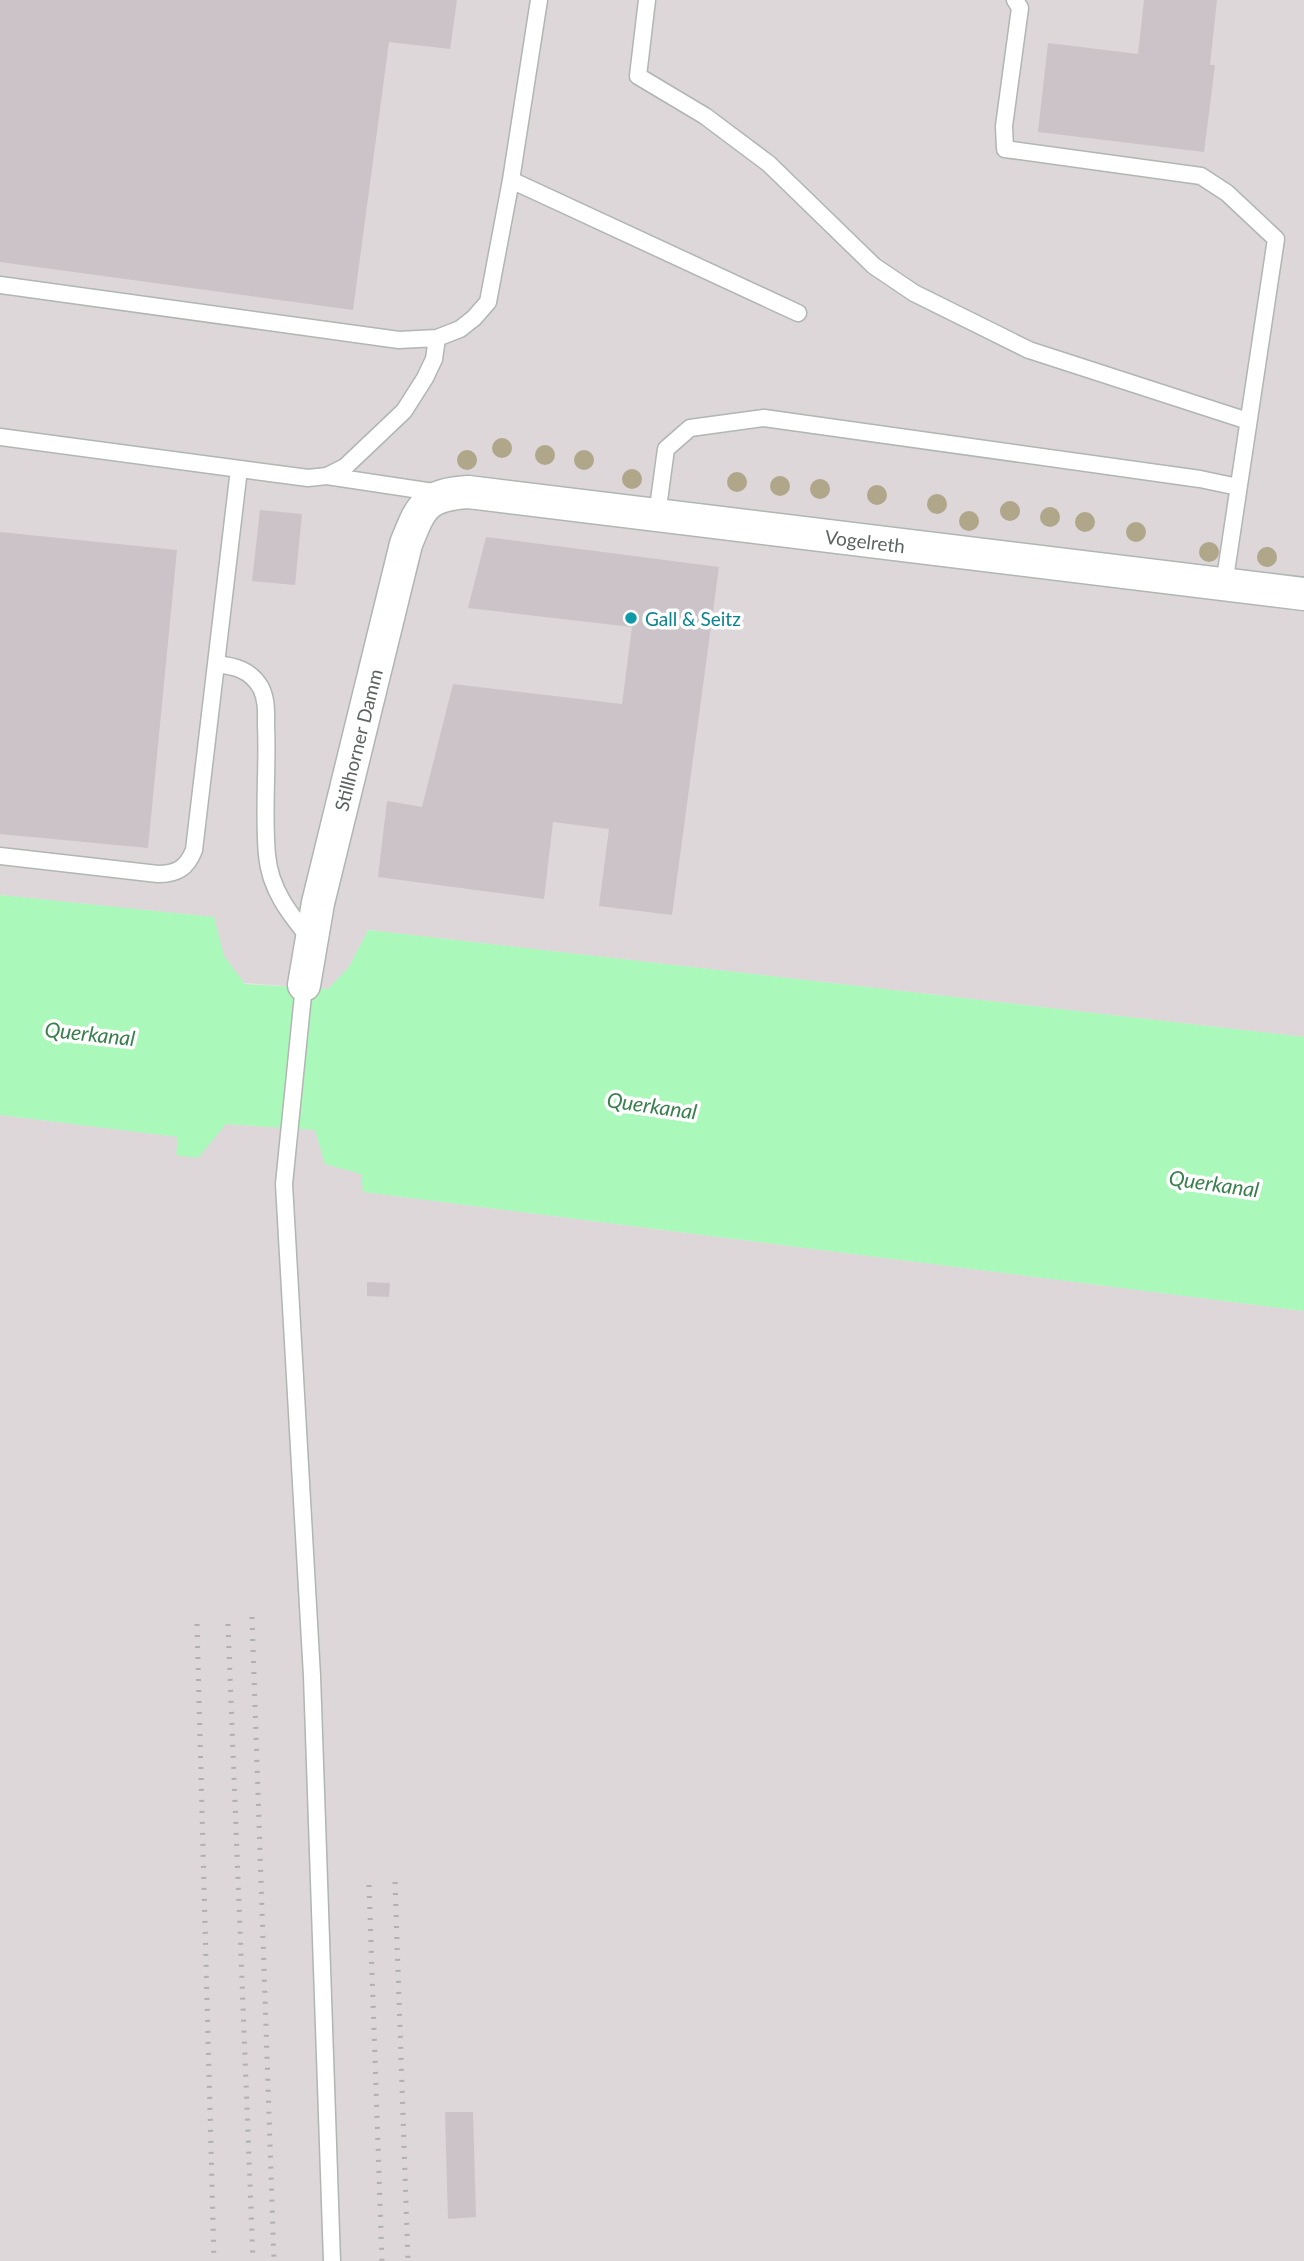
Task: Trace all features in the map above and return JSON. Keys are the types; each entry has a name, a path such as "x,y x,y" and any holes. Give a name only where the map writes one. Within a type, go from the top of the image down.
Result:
{"street":[{"name":"Vogelreth","path":"437,497 468,492 1304,594"},
{"name":"Stillhorner Damm","path":"304,985 318,903 406,544 416,517 437,497"}],"lane":[{"path":"0,285 399,340 437,338 460,329 488,302 540,0"},
{"path":"646,0 638,76 705,116 769,164 874,266 914,293 1029,350 1248,421"},
{"path":"1015,0 1020,8 1004,125 1004,149 1201,176 1227,194 1276,239 1224,585"},
{"path":"511,180 798,313"},
{"path":"327,476 345,467 411,402 434,359 437,338"},
{"path":"657,515 666,449 690,428 764,418 1200,479 1238,487"},
{"path":"0,437 308,478 327,476 437,497"},
{"path":"0,856 158,874 171,874 183,869 190,861 194,850 239,469"},
{"path":"216,664 244,670 261,689 265,701 267,735 267,857 274,887 285,908 311,940"},
{"path":"304,985 284,1184 312,1676 332,2261"}],"shaded area":[{"path":"0,0 1304,0 1304,1037 368,930 349,967 328,989 244,983 224,956 213,917 0,895"},
{"path":"0,1115 179,1137 226,1124 316,1130 325,1164 362,1174 363,1192 1304,1311 1304,2261 0,2261"}],"water":[{"name":"Querkanal","path":"0,895 214,917 224,956 245,984 328,989 349,967 368,930 1304,1037 1304,1311 363,1192 361,1174 325,1164 315,1130 226,1124 198,1158 176,1155 178,1137 0,1115"}],"building":[{"path":"0,0 457,0 450,49 389,42 353,310 0,262"},
{"path":"1144,0 1217,0 1210,65 1215,65 1204,152 1038,132 1048,43 1138,54"},
{"path":"260,510 302,514 295,585 252,581"},
{"path":"0,532 177,550 148,848 0,834"},
{"path":"486,537 719,567 672,915 599,906 609,829 553,822 544,899 378,877 387,801 422,807 453,684 622,704 632,627 468,608"},
{"path":"367,1282 390,1283 389,1297 367,1296"},
{"path":"445,2112 473,2112 476,2217 448,2219"}],"railway":[{"path":"252,1617 274,2261"},
{"path":"197,1624 214,2261"},
{"path":"228,1624 253,2261"},
{"path":"395,1882 408,2261"},
{"path":"369,1885 382,2261"}],"place":[{"name":"Gall & Seitz","path":"631,618"}]}
